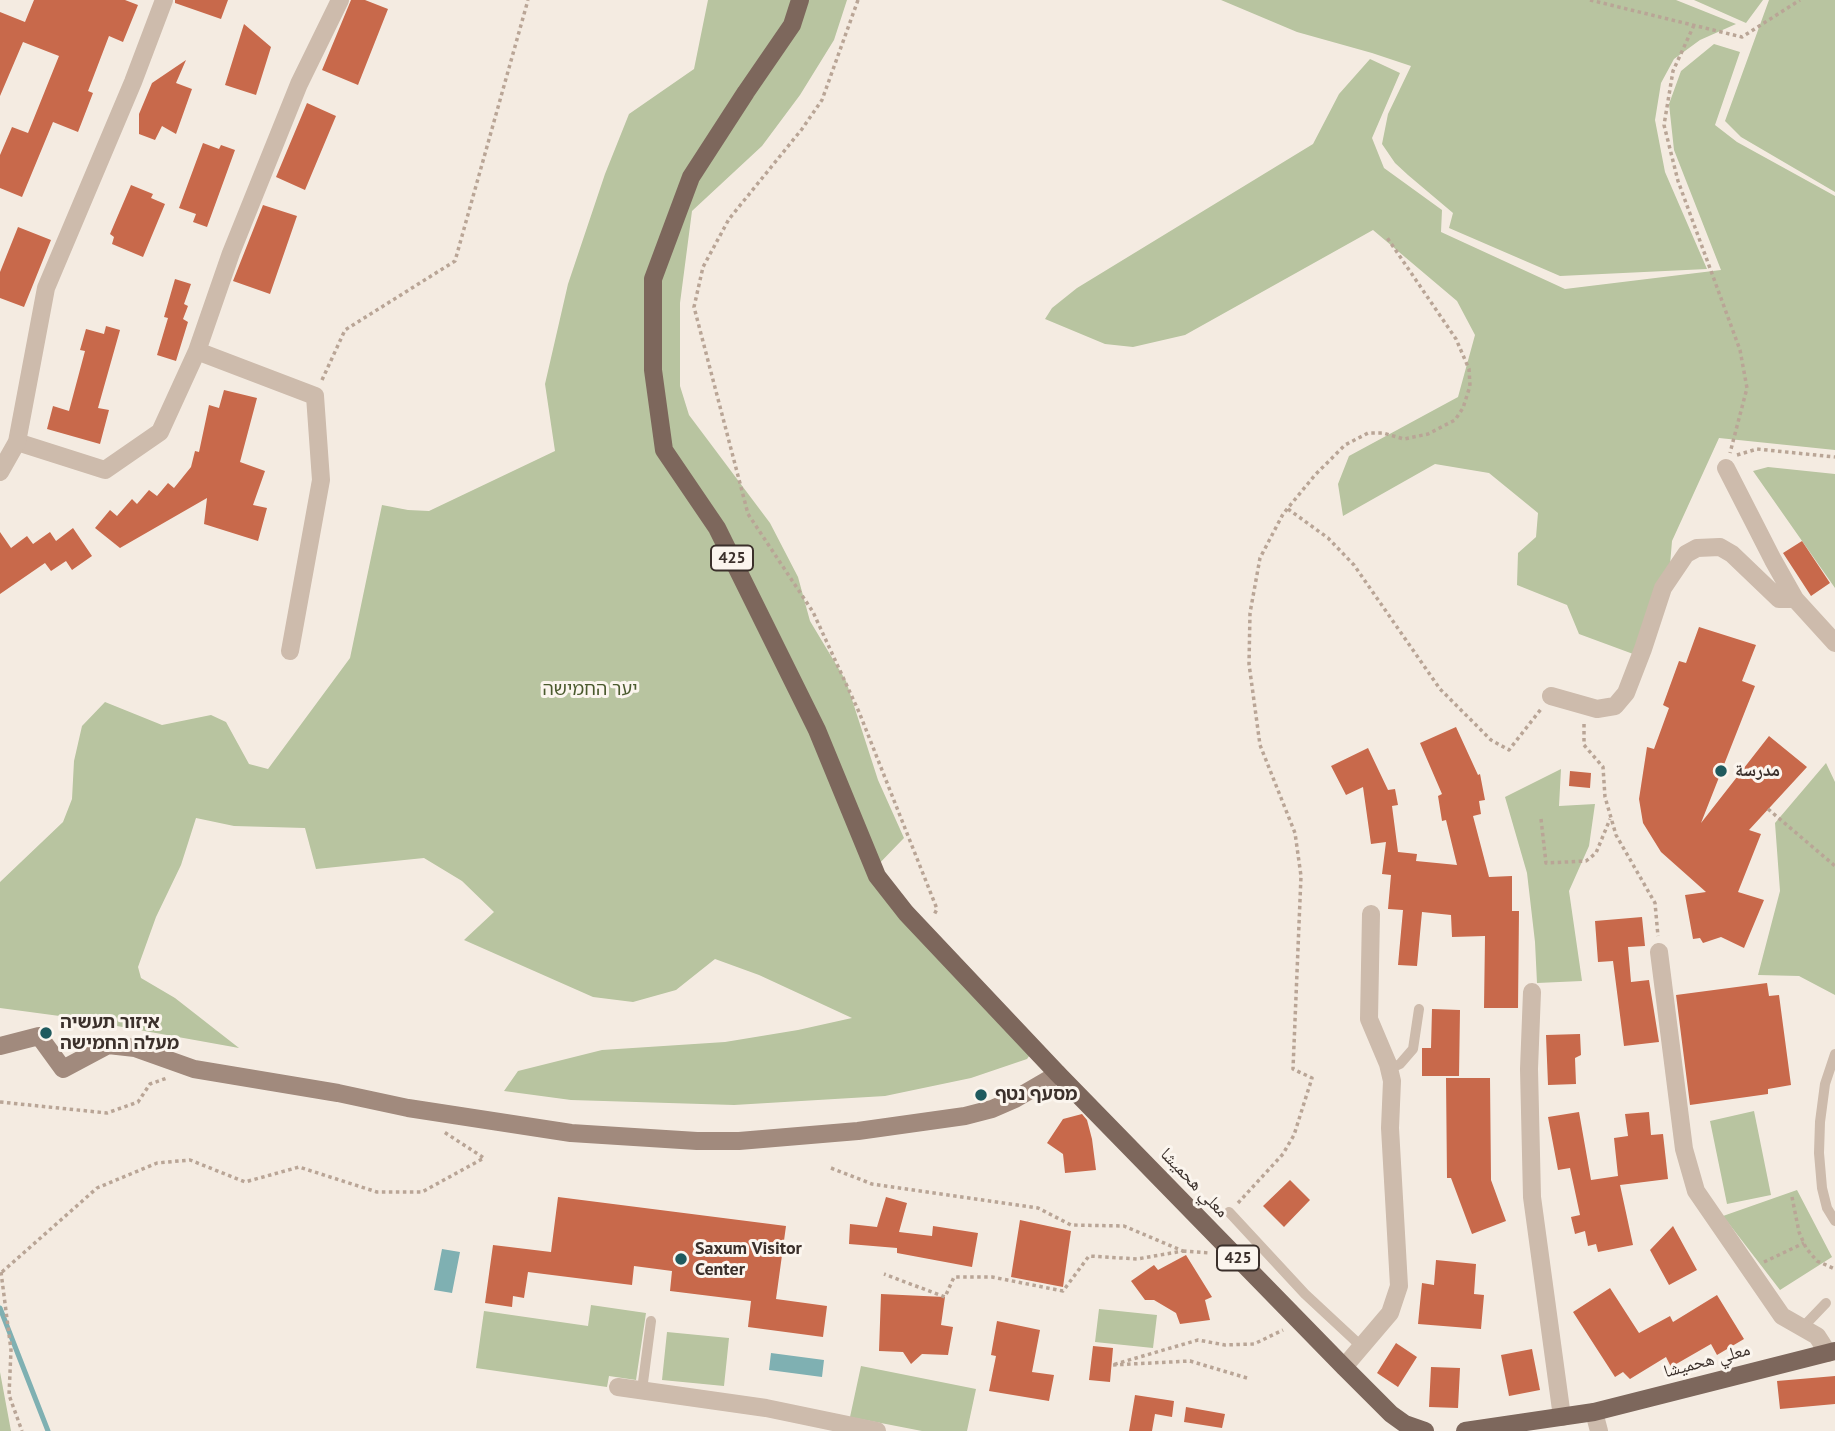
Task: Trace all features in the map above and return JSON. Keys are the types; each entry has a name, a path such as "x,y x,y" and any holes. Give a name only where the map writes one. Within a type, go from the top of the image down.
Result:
{"main road":[{"name":"425","path":"800,0 792,25 691,177 653,279 653,370 664,450 723,540 817,730 877,876 925,933 1058,1074"},
{"path":"0,1046 39,1036 63,1069 108,1045 135,1048 194,1069 519,1126 571,1133 697,1141 739,1141 858,1131 965,1116 1015,1100 1058,1074"},
{"name":"معلي هحميشا","path":"1058,1074 1344,1367 1391,1413 1418,1431"},
{"name":"معلي هحميشا","path":"1465,1431 1594,1412 1832,1351"}],"street":[{"path":"0,472 17,442 46,288 133,82 164,0"},
{"path":"17,442 105,470 160,432 197,351 230,253 299,84 340,0"},
{"path":"197,351 314,396 321,480 290,651"},
{"path":"1726,468 1795,599 1835,643"},
{"path":"1551,696 1586,706 1607,709 1615,706 1626,693 1663,588 1686,554 1697,548 1720,547 1732,554 1779,599 1795,599"},
{"path":"1344,1367 1390,1313 1399,1286 1390,1128 1392,1081 1369,1019 1371,914"},
{"path":"1659,952 1688,1169 1696,1191 1782,1316 1803,1327 1832,1351"},
{"path":"1532,992 1529,1069 1532,1197 1562,1417"},
{"path":"618,1387 766,1408 877,1431"},
{"path":"1594,1412 1599,1431"}],"lane":[{"path":"1389,1069 1400,1064 1413,1049 1419,1009"},
{"path":"1835,1054 1825,1084 1819,1122 1822,1188 1827,1208 1835,1221"},
{"path":"1229,1212 1306,1294 1362,1347"},
{"path":"1803,1327 1826,1303"},
{"path":"642,1390 651,1321"}],"path":[{"path":"314,396 345,330 456,261 528,0"},
{"path":"858,0 822,100 729,219 703,267 694,307 748,514 813,612 859,712 937,909 925,933"},
{"path":"1590,0 1742,37 1800,0"},
{"path":"1694,25 1674,71 1664,125 1678,181 1740,349 1747,388 1726,468"},
{"path":"1229,1212 1289,1145 1301,1119 1312,1078 1293,1069 1301,876 1295,833 1259,745 1249,664 1250,613 1260,558 1288,509 1315,475 1345,445 1368,433 1383,433 1404,439 1429,434 1455,420 1463,408 1470,386 1469,369 1456,339 1386,236"},
{"path":"1726,468 1739,454 1757,449 1835,457"},
{"path":"1288,509 1328,538 1354,565 1440,689 1491,740 1509,750 1551,696"},
{"path":"1586,706 1584,746 1603,767 1605,797 1616,835 1655,903 1659,952"},
{"path":"1768,809 1835,866"},
{"path":"1541,819 1546,863 1587,861 1596,853 1611,817"},
{"path":"0,1102 107,1113 138,1102 150,1084 194,1069"},
{"path":"22,1431 9,1395 11,1350 1,1272 97,1188 157,1163 190,1160 245,1182 299,1167 377,1192 422,1192 484,1158 440,1129"},
{"path":"831,1168 872,1184 1038,1208 1071,1224 1124,1226 1183,1251 1137,1259 1089,1256 1063,1291 992,1277 954,1277 945,1297 884,1274"},
{"path":"1791,1197 1804,1242 1817,1261 1835,1269"},
{"path":"1749,1269 1804,1242"},
{"path":"1247,1378 1189,1361 1112,1365 1198,1340 1225,1345 1254,1344 1300,1322"}],"green space":[{"name":"יער החמישה","path":"708,0 847,0 834,40 800,95 762,146 692,211 680,303 680,386 689,415 770,523 798,577 810,621 846,681 878,780 904,838 872,871 1039,1043 1027,1059 971,1078 885,1096 734,1105 571,1100 504,1091 518,1071 602,1050 725,1042 852,1018 759,975 715,959 676,990 633,1002 593,997 464,940 494,912 462,881 424,858 316,869 305,828 234,826 196,818 181,865 156,917 138,967 141,978 175,998 239,1048 67,1017 0,1008 0,882 63,822 72,799 74,761 82,726 105,702 162,725 211,715 226,722 249,764 268,769 350,658 382,505 429,511 555,451 545,384 568,284 605,174 629,114 694,69"},
{"path":"1221,0 1676,0 1736,24 1700,40 1674,59 1661,83 1655,120 1665,172 1707,269 1560,276 1449,228 1453,213 1395,163 1382,144 1388,114 1411,66 1297,32"},
{"path":"1694,0 1763,0 1746,23"},
{"path":"1769,0 1835,0 1835,192 1741,137 1725,121"},
{"path":"1714,44 1740,52 1715,125 1737,142 1835,196 1835,450 1719,438 1672,541 1668,589 1644,658 1579,634 1567,605 1517,585 1518,553 1536,537 1538,513 1489,473 1435,464 1343,516 1338,484 1349,456 1458,397 1475,335 1457,301 1373,230 1185,335 1133,347 1105,344 1045,319 1052,308 1077,288 1313,144 1339,94 1370,59 1400,73 1372,138 1384,168 1442,210 1441,232 1565,289 1721,270 1674,150 1669,104 1681,71"},
{"path":"1768,467 1835,474 1835,588 1753,471"},
{"path":"1826,763 1835,782 1835,995 1799,976 1758,975 1780,891 1775,823"},
{"path":"1561,769 1559,806 1595,804 1589,846 1569,891 1582,981 1537,983 1527,873 1505,797"},
{"path":"1754,1111 1771,1195 1727,1204 1710,1121"},
{"path":"1797,1190 1832,1257 1780,1290 1723,1216"},
{"path":"591,1305 646,1313 636,1380 609,1376 607,1387 476,1368 484,1311 588,1326"},
{"path":"1099,1309 1157,1315 1153,1348 1095,1342"},
{"path":"667,1332 729,1338 724,1386 662,1380"},
{"path":"861,1366 976,1389 967,1431 922,1431 850,1417"},
{"path":"0,1372 11,1431 0,1431"}],"water":[{"path":"442,1249 460,1252 452,1293 434,1290"},
{"path":"771,1353 824,1360 822,1377 769,1370"}],"building":[{"path":"34,0 125,0 138,5 123,42 109,36 88,91 93,93 78,132 53,122 22,197 0,188 0,155 12,127 28,133 59,56 23,42 0,96 0,12 25,22"},
{"path":"175,0 228,0 221,19 175,3"},
{"path":"351,0 365,0 388,9 358,85 322,70"},
{"path":"244,24 271,47 256,95 225,85"},
{"path":"186,60 176,83 192,89 176,134 162,126 155,140 139,134 139,114 152,83"},
{"path":"307,103 336,116 305,190 276,177"},
{"path":"203,143 219,149 221,145 235,150 207,227 193,222 196,214 179,208"},
{"path":"131,185 153,194 151,198 165,204 143,257 112,244 114,237 110,234"},
{"path":"263,205 297,216 270,294 233,281"},
{"path":"18,227 51,240 24,307 0,298 0,272"},
{"path":"175,279 191,284 184,304 188,306 183,319 188,322 176,361 157,355 168,318 164,317"},
{"path":"106,326 120,330 98,408 109,410 100,444 47,429 53,406 69,411 85,351 80,350 86,329 104,334"},
{"path":"224,390 257,398 240,462 265,471 253,505 267,508 258,541 204,524 207,498 120,548 95,528 110,510 117,516 132,499 137,504 149,490 157,496 168,483 174,488 191,467 195,451 199,452 209,405 219,408"},
{"path":"73,528 92,556 72,570 66,561 51,571 45,563 0,594 0,532 11,548 27,536 33,544 50,532 56,541"},
{"path":"1802,541 1830,583 1811,596 1783,553"},
{"path":"1699,627 1756,645 1742,681 1755,686 1701,823 1769,736 1807,767 1749,830 1761,834 1738,892 1764,900 1744,948 1721,937 1703,943 1700,938 1693,939 1685,895 1706,892 1661,852 1643,823 1639,799 1647,747 1654,749 1669,708 1663,705 1679,661 1686,663"},
{"path":"1456,727 1478,775 1480,774 1485,800 1479,801 1481,814 1473,816 1489,877 1512,876 1512,911 1519,911 1518,1008 1484,1008 1485,936 1452,937 1451,915 1422,912 1417,966 1398,965 1403,910 1388,909 1391,875 1382,874 1386,842 1371,844 1363,787 1346,795 1331,766 1368,748 1388,790 1395,789 1398,805 1392,806 1398,852 1417,854 1416,861 1457,865 1446,820 1442,821 1438,796 1442,794 1420,743"},
{"path":"1570,771 1591,773 1590,788 1569,786"},
{"path":"1642,917 1645,946 1628,947 1631,982 1649,980 1659,1042 1624,1046 1613,961 1598,962 1595,921"},
{"path":"1767,983 1769,996 1779,995 1791,1085 1768,1089 1768,1094 1690,1105 1676,995"},
{"path":"1432,1009 1460,1010 1459,1076 1422,1076 1422,1048 1431,1048"},
{"path":"1580,1034 1581,1055 1575,1058 1576,1084 1548,1085 1546,1035"},
{"path":"1446,1078 1490,1078 1491,1180 1506,1221 1472,1234 1451,1178 1447,1178"},
{"path":"1579,1112 1591,1180 1618,1176 1614,1138 1628,1136 1625,1114 1649,1112 1651,1135 1663,1134 1668,1179 1620,1185 1633,1245 1598,1252 1596,1244 1588,1246 1585,1231 1575,1234 1571,1217 1580,1215 1570,1168 1558,1170 1548,1117"},
{"path":"1082,1114 1087,1120 1092,1139 1096,1170 1065,1173 1063,1154 1047,1143 1063,1119"},
{"path":"1290,1180 1310,1200 1284,1227 1263,1206"},
{"path":"558,1197 786,1226 776,1299 827,1306 823,1337 748,1327 751,1301 670,1291 672,1271 634,1266 632,1285 528,1272 524,1298 513,1296 512,1307 485,1303 493,1245 551,1252"},
{"path":"886,1197 907,1203 899,1232 932,1236 933,1226 978,1233 972,1267 897,1253 897,1248 849,1244 850,1224 877,1227"},
{"path":"1020,1220 1071,1231 1063,1287 1011,1277"},
{"path":"1673,1226 1697,1270 1669,1285 1650,1250"},
{"path":"1186,1255 1212,1297 1205,1300 1210,1320 1180,1324 1176,1313 1154,1300 1145,1300 1131,1281 1154,1265 1158,1270"},
{"path":"1436,1260 1476,1264 1474,1294 1484,1295 1481,1329 1418,1324 1422,1283 1434,1285"},
{"path":"1610,1288 1639,1333 1670,1316 1673,1322 1717,1295 1744,1339 1717,1355 1711,1344 1671,1367 1666,1357 1630,1379 1623,1372 1615,1377 1573,1312"},
{"path":"881,1294 945,1297 941,1325 953,1327 948,1355 922,1354 911,1364 903,1352 879,1351"},
{"path":"997,1321 1040,1330 1032,1372 1054,1375 1049,1401 989,1391 996,1356 991,1355"},
{"path":"1396,1343 1417,1357 1398,1387 1377,1373"},
{"path":"1093,1346 1113,1348 1110,1382 1089,1380"},
{"path":"1532,1349 1540,1390 1509,1396 1501,1355"},
{"path":"1431,1367 1460,1368 1458,1408 1429,1407"},
{"path":"1835,1376 1835,1404 1780,1409 1777,1381"},
{"path":"1135,1395 1174,1401 1172,1417 1155,1414 1152,1431 1129,1431"},
{"path":"1186,1407 1225,1414 1222,1428 1184,1422"}],"waterway":[{"path":"0,1308 48,1431"}],"place":[{"name":"مدرسة","path":"1721,771"},
{"name":"איזור תעשיה מעלה החמישה","path":"46,1033"},
{"name":"מסעף נטף","path":"981,1095"},
{"name":"Saxum Visitor Center","path":"681,1259"}]}
